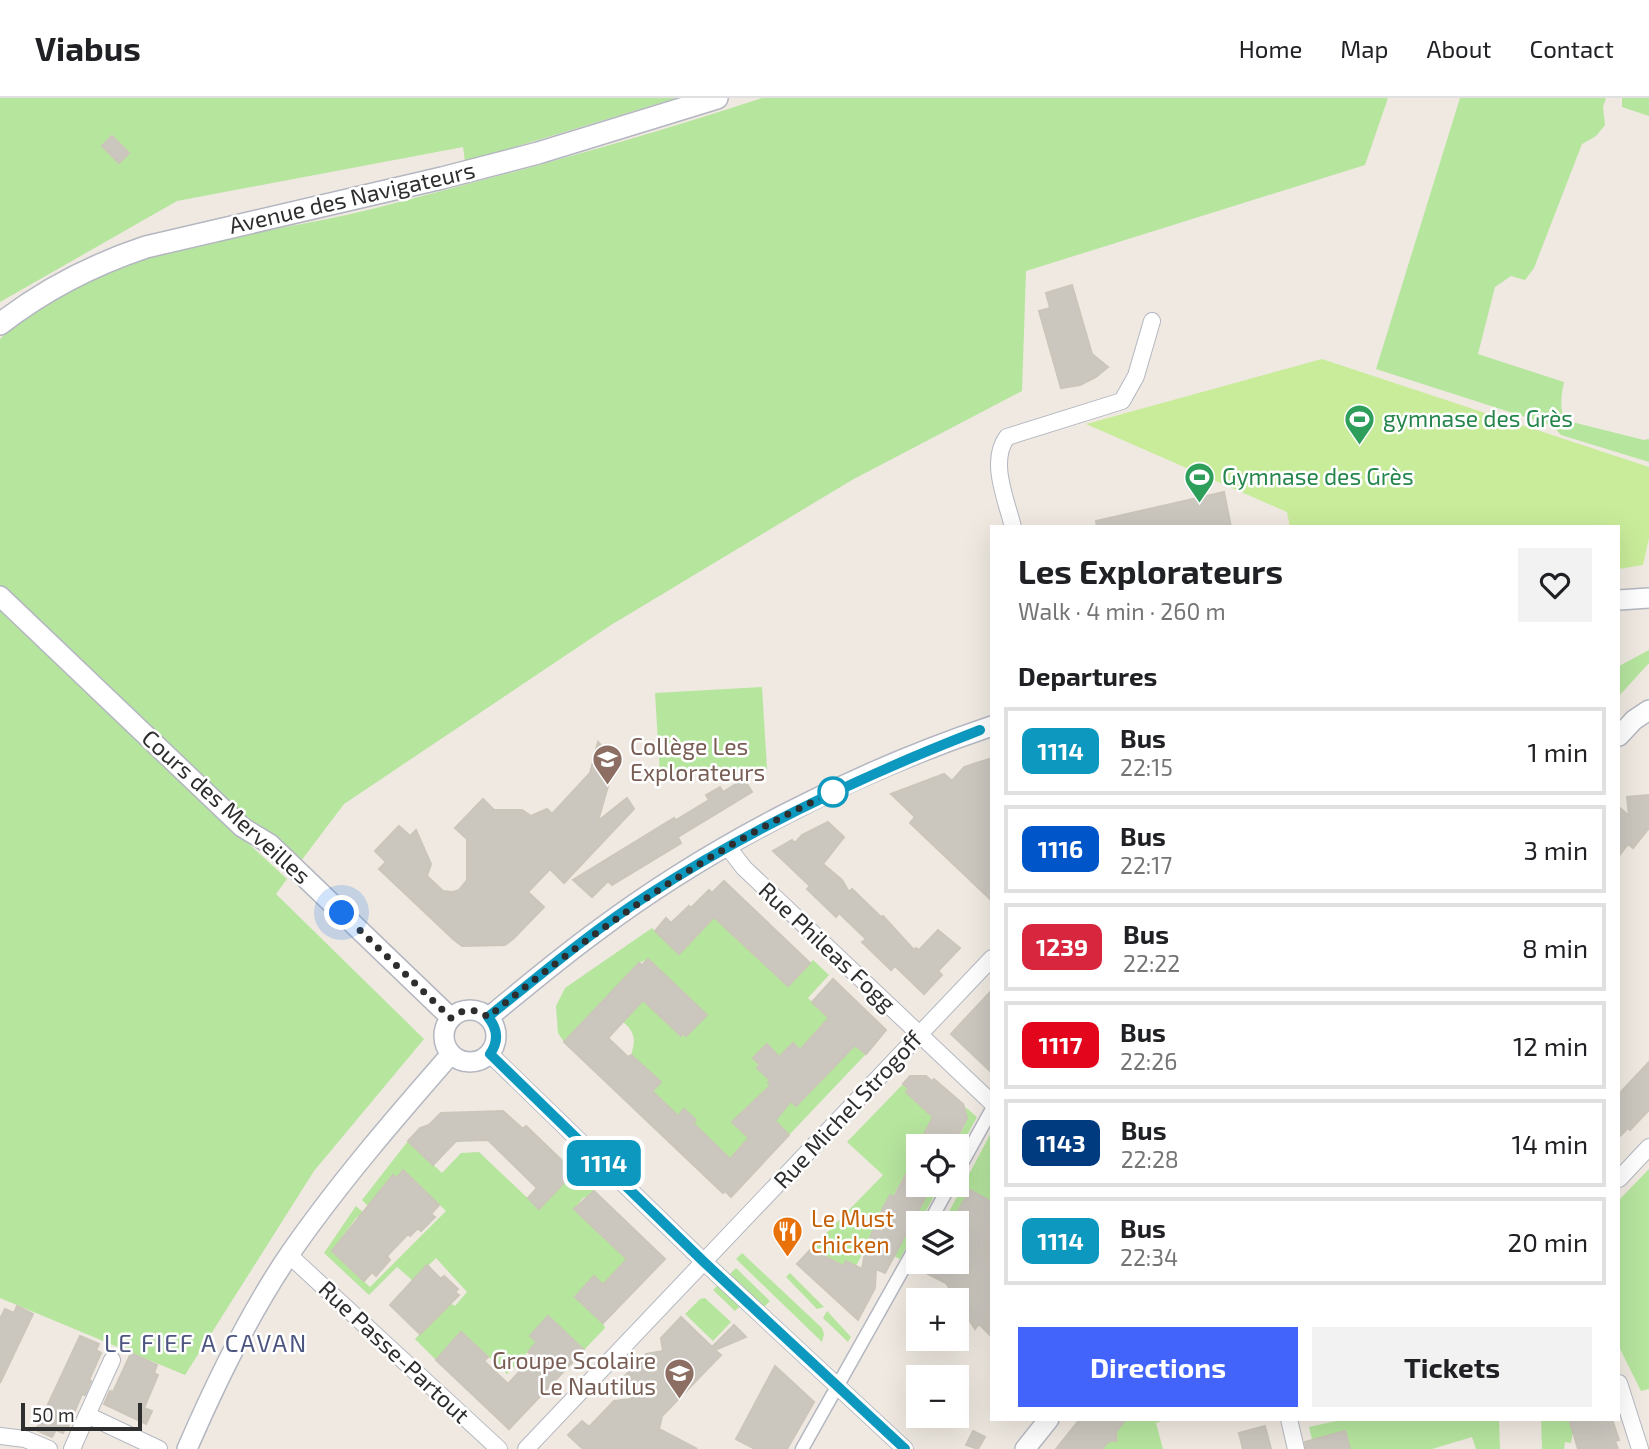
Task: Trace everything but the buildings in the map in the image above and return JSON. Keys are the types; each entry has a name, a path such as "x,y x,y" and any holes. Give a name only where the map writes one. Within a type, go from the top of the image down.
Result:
{"main road":[{"name":"Avenue des Navigateurs","path":"0,324 56,284 115,257 146,247 538,153 717,98"}],"street":[{"path":"1013,525 998,462 1000,447 1007,436 1122,401 1136,376 1152,321"},
{"name":"Cours des Merveilles","path":"0,596 242,827 270,844 451,1018"},
{"path":"1620,600 1649,598"},
{"path":"1620,735 1641,715 1649,701"},
{"path":"488,1017 597,931 648,895 727,846 845,786 990,727"},
{"name":"Rue Phileas Fogg","path":"727,846 744,868 990,1101"},
{"name":"Rue Michel Strogoff","path":"526,1449 990,960"},
{"path":"468,1010 479,1011 488,1017 497,1035 490,1054 484,1059 472,1062 461,1061 451,1054 444,1034 451,1018 468,1010"},
{"path":"187,1449 239,1339 289,1255 362,1158 451,1054"},
{"path":"490,1054 704,1262 905,1449"},
{"path":"969,1150 990,1113"},
{"path":"1620,1178 1649,1147"},
{"name":"Rue Passe-Partout","path":"289,1255 499,1449"},
{"path":"802,1449 906,1264"},
{"path":"72,1449 112,1360"},
{"path":"1620,1386 1640,1449"},
{"path":"87,1415 159,1449"},
{"path":"1025,1449 1047,1421"},
{"path":"1289,1421 1296,1449"},
{"path":"0,1436 25,1439 49,1449"}],"green space":[{"path":"0,98 677,98 465,162 463,147 177,201 0,302"},
{"path":"762,98 1388,98 1365,165 1026,271 1022,391 852,480 611,625 344,804 301,861 275,837 242,815 0,585 0,339 37,310 76,287 159,255 428,195 620,142"},
{"path":"1460,98 1606,98 1603,107 1605,125 1596,136 1582,144 1534,268 1525,280 1511,276 1495,287 1478,354 1564,382 1561,401 1564,420 1649,439 1649,462 1561,435 1553,426 1376,369"},
{"path":"1622,98 1649,98 1649,116 1622,107"},
{"name":"gymnase des Grès","path":"1322,359 1649,467 1649,538 1643,565 1620,569 1620,525 1290,525 1287,512 1086,424"},
{"path":"0,608 121,726 287,879 276,894 424,1039 314,1171 185,1375 0,1298"},
{"path":"1649,650 1649,663 1620,695 1620,665"},
{"path":"762,687 767,769 660,775 655,693"},
{"path":"714,917 787,986 813,960 829,975 808,998 831,1020 800,1049 792,1043 779,1057 766,1045 757,1067 796,1106 854,1045 866,1054 789,1135 755,1102 744,1110 733,1122 749,1138 730,1159 691,1125 685,1110 678,1116 669,1108 652,1126 635,1110 661,1082 631,1055 633,1037 623,1022 643,1000 680,1036 683,1033 686,1036 707,1015 648,959 639,963 564,1042 558,1033 556,1006 565,988 652,928 679,953"},
{"path":"903,1084 909,1089 907,1092 936,1119 928,1134 906,1134 906,1174 856,1266 846,1261 843,1266 811,1249 883,1175 847,1142"},
{"path":"964,1106 977,1117 968,1134 960,1134 966,1121"},
{"path":"990,1135 990,1201 969,1190 969,1174"},
{"path":"408,1141 442,1173 461,1153 479,1152 539,1209 574,1172 594,1191 587,1199 584,1197 574,1209 627,1259 603,1285 594,1277 575,1296 605,1328 584,1350 548,1317 530,1335 537,1342 507,1374 462,1332 436,1360 415,1339 450,1303 455,1306 467,1292 436,1258 413,1281 397,1267 369,1295 324,1253 356,1206 366,1215 362,1221 357,1217 332,1251 370,1287 446,1211 403,1171 397,1178 393,1175 373,1200 374,1212 362,1200"},
{"path":"1649,1169 1649,1389 1641,1391 1620,1349 1620,1199"},
{"path":"926,1197 934,1197 926,1211 918,1211"},
{"path":"957,1197 965,1197 958,1211 949,1211"},
{"path":"906,1234 906,1248 900,1259 894,1256"},
{"path":"742,1253 822,1328 822,1342 736,1259"},
{"path":"736,1268 770,1301 764,1307 730,1274"},
{"path":"790,1273 824,1307 817,1309 786,1277"},
{"path":"718,1285 740,1306 735,1311 713,1290"},
{"path":"705,1298 731,1322 713,1341 685,1314 700,1299"},
{"path":"827,1311 851,1337 848,1342 823,1318"},
{"path":"1123,1421 1162,1421 1156,1423 1163,1449 1102,1449"},
{"path":"1336,1421 1499,1421 1500,1449 1476,1449 1472,1437 1432,1449 1350,1449 1345,1431 1312,1440 1309,1427"},
{"path":"1541,1421 1570,1421 1573,1431 1571,1443 1565,1442 1564,1449 1542,1449"}],"bus line":[{"name":"1114","path":"905,1449 704,1262 490,1054 497,1035 488,1017 597,931 648,895 727,846 857,780 980,730"}],"place":[{"name":"gymnase des Grès","path":"1360,446"},
{"name":"Gymnase des Grès","path":"1199,504"},
{"name":"Collège Les Explorateurs","path":"607,787"},
{"name":"Le Must chicken","path":"788,1259"},
{"name":"Groupe Scolaire Le Nautilus","path":"679,1401"}],"district":[{"name":"LE FIEF A CAVAN","path":"206,1344"}],"route":[{"path":"342,913 451,1018 468,1010 479,1011 488,1017 597,931 648,895 740,839 840,789 833,792"}]}
